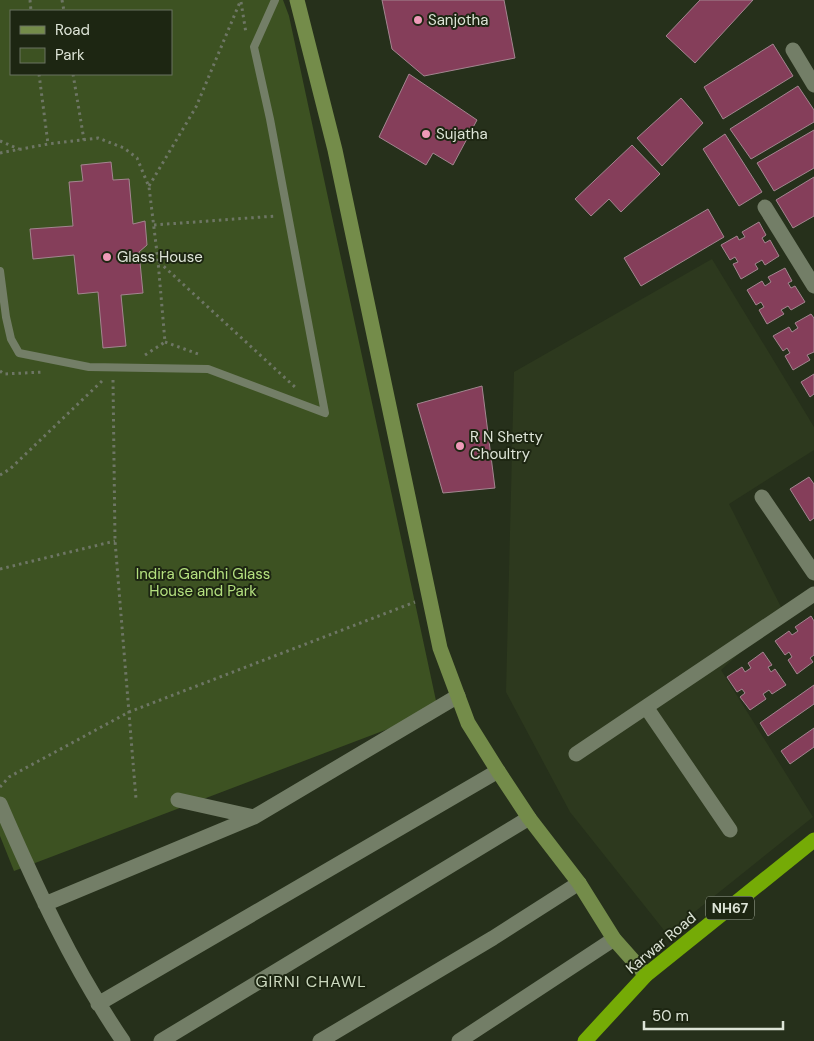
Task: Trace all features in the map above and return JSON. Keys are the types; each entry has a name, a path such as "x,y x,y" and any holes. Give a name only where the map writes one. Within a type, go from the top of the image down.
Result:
{"highway":[{"name":"Karwar Road","path":"585,1041 646,976 814,840"}],"main road":[{"path":"297,0 335,150 440,648 468,723 529,818 579,883 614,939 646,976"}],"street":[{"path":"792,50 814,85"},
{"path":"765,207 814,286"},
{"path":"762,497 814,573"},
{"path":"576,754 814,594"},
{"path":"45,904 254,817 458,696"},
{"path":"646,707 730,830"},
{"path":"98,1004 498,770"},
{"path":"178,800 254,817"},
{"path":"0,804 45,904 98,1004 123,1041"},
{"path":"161,1041 529,818"},
{"path":"320,1041 477,948 579,883"},
{"path":"460,1041 614,939"}],"lane":[{"path":"0,271 11,339 19,353 89,367 208,369 325,413 270,119 254,47 275,0"}],"path":[{"path":"241,1 248,40"},
{"path":"149,187 196,107 241,1"},
{"path":"39,75 48,144"},
{"path":"73,75 84,140"},
{"path":"0,152 98,138 124,148 137,158 149,187 165,342 202,356"},
{"path":"0,141 19,149"},
{"path":"154,225 279,215"},
{"path":"158,261 302,393 293,390"},
{"path":"0,475 10,469 105,378"},
{"path":"113,378 115,541 136,799"},
{"path":"0,569 115,541"},
{"path":"0,788 9,777 128,712 429,596"}],"shaded area":[{"path":"712,259 814,427 814,450 729,504 784,613 721,670 813,817 667,934 570,812 506,692 514,372"}],"green space":[{"name":"Indira Gandhi Glass House and Park","path":"0,0 283,0 289,16 438,710 14,871 0,836"}],"building":[{"path":"382,0 504,0 515,58 424,76 392,49"},
{"path":"700,0 753,0 695,63 666,36"},
{"path":"773,44 793,76 723,119 704,87"},
{"path":"409,74 477,120 453,165 433,153 426,165 379,137"},
{"path":"798,86 814,110 814,122 751,159 730,129"},
{"path":"681,98 703,123 662,166 637,138"},
{"path":"814,130 814,168 774,191 757,163"},
{"path":"725,134 762,192 739,206 703,149"},
{"path":"632,145 660,174 621,212 609,199 591,216 575,199"},
{"name":"Glass House","path":"111,162 113,180 129,179 133,224 145,221 147,245 139,252 143,293 121,295 126,346 103,348 98,292 78,294 74,255 33,259 30,229 73,226 69,182 83,181 81,165"},
{"path":"814,177 814,216 793,228 776,200"},
{"path":"708,209 724,237 641,286 624,258"},
{"path":"759,222 766,235 762,238 765,243 770,240 779,256 765,265 762,260 755,264 758,269 741,279 733,264 738,262 735,257 730,260 721,245 737,236 739,240 745,237 742,232"},
{"path":"785,268 792,281 788,283 791,288 795,286 805,302 791,310 788,306 781,310 784,314 767,324 759,310 764,307 761,302 756,305 747,290 762,281 765,286 771,282 768,277"},
{"path":"811,314 814,318 814,352 807,355 810,360 793,370 785,356 790,353 787,348 783,351 773,336 789,327 792,332 798,328 795,323"},
{"path":"814,374 814,394 810,397 801,382"},
{"name":"R N Shetty Choultry","path":"482,386 495,488 443,493 417,404"},
{"path":"809,477 814,484 814,518 810,521 790,489"},
{"path":"811,616 814,621 814,655 810,658 813,662 797,674 788,660 792,657 789,652 785,655 775,641 789,631 792,635 798,631 795,627"},
{"path":"763,652 772,665 768,667 771,672 775,669 786,685 772,694 769,690 763,694 766,699 750,710 740,697 745,693 742,689 737,692 727,677 742,667 745,672 751,668 748,663"},
{"path":"814,685 814,704 768,736 760,723"},
{"path":"814,728 814,747 790,764 781,751"}],"place":[{"name":"Sanjotha","path":"418,20"},
{"name":"Sujatha","path":"426,134"},
{"name":"Glass House","path":"107,257"},
{"name":"R N Shetty Choultry","path":"460,446"}],"district":[{"name":"GIRNI CHAWL","path":"311,981"}]}
